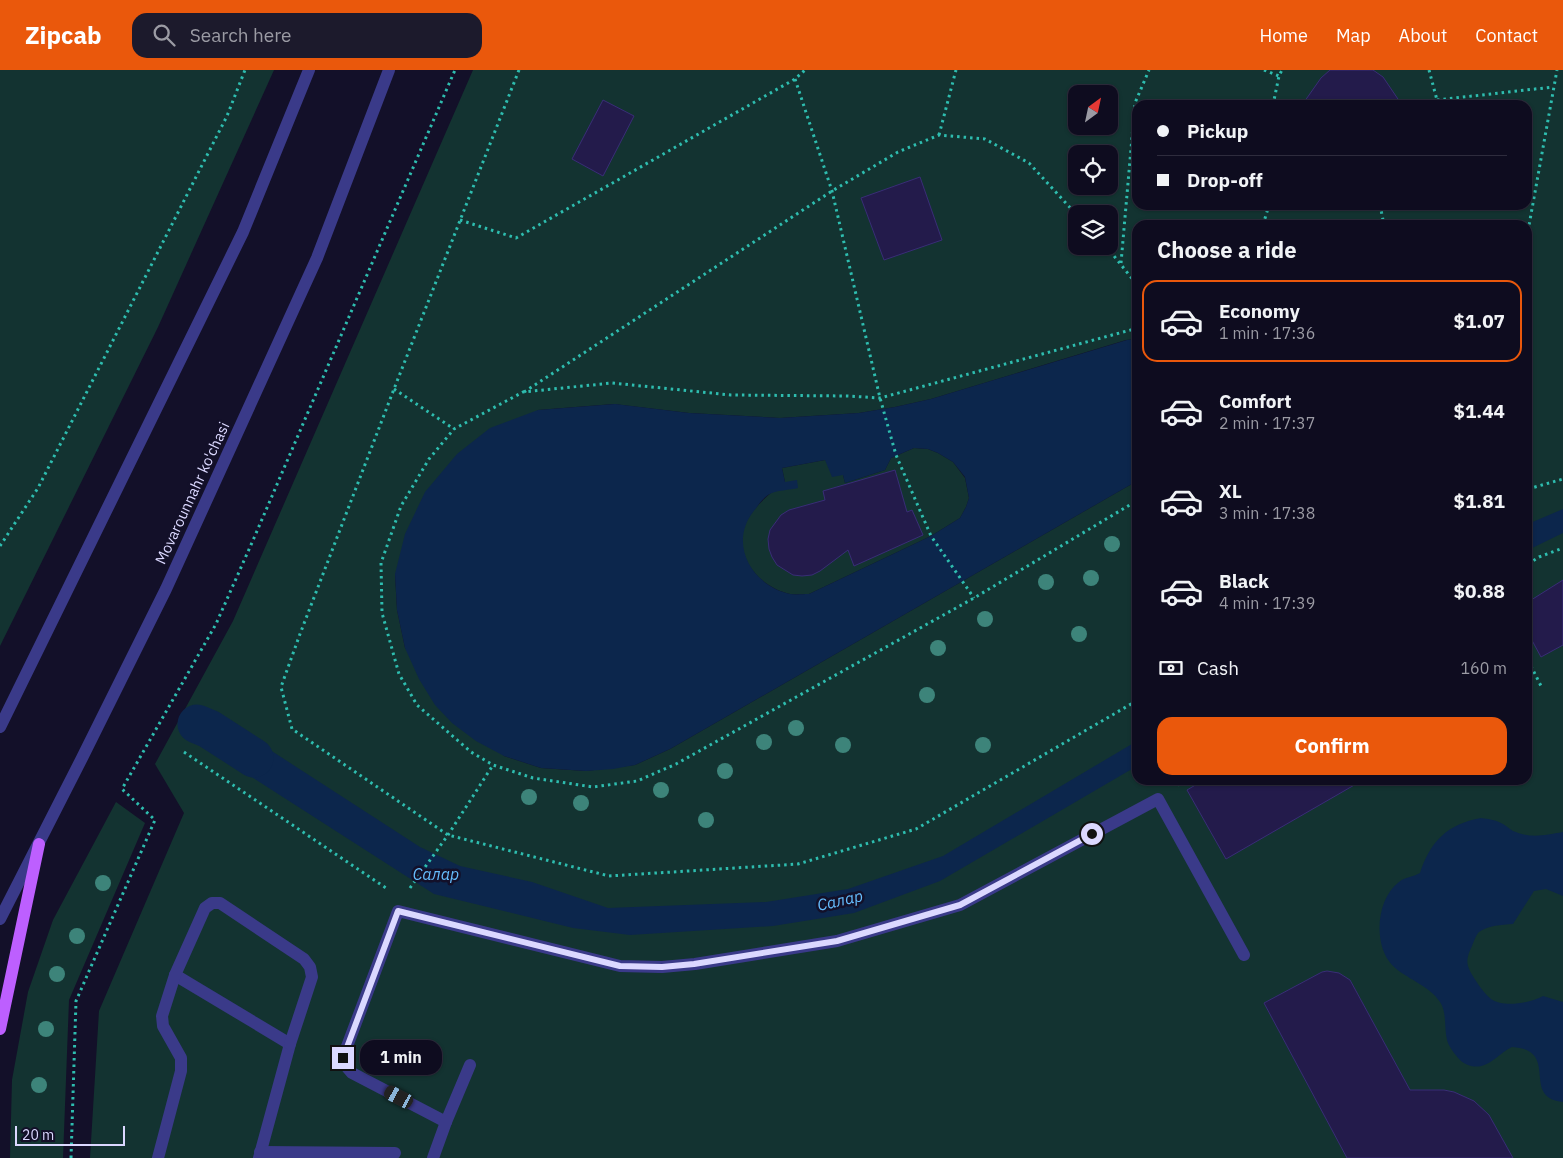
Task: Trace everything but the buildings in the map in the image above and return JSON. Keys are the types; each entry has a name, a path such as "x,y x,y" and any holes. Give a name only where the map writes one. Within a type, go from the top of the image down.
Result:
{"main road":[{"path":"0,1029 39,844"}],"street":[{"path":"0,727 243,232 309,70"},
{"name":"Movarounnahr ko'chasi","path":"0,919 166,589 317,258 389,70"},
{"path":"446,1122 352,1072 346,1066 343,1058 398,911 620,966 662,967 694,964 837,941 960,905 1158,799 1244,955"},
{"path":"158,1158 181,1071 181,1058 163,1026 162,1016 175,975 204,908 212,903 220,903 304,958 310,967 312,978 290,1044 259,1155 395,1154"},
{"path":"175,975 290,1044"},
{"path":"432,1158 470,1065"}],"path":[{"path":"0,546 38,488 227,116 245,70"},
{"path":"71,1158 76,1002 155,820 122,788 216,624 455,70"},
{"path":"520,70 394,389 281,687 292,729 448,835 609,876 798,864 916,829 1132,703"},
{"path":"460,220 516,238 795,79 805,70"},
{"path":"939,135 956,70"},
{"path":"1136,100 1149,70"},
{"path":"1264,70 1278,76"},
{"path":"1274,100 1278,76 1282,70"},
{"path":"1429,70 1437,100 1554,87"},
{"path":"1532,210 1557,70"},
{"path":"795,79 832,191 880,398 896,455 932,536 974,598"},
{"path":"1068,205 1029,163 986,139 939,135 898,152 832,191 523,392 454,430 429,459 401,506 381,563 382,613 399,674 417,705 471,752 493,765 533,778 592,786 637,780 676,764 974,598 1132,504"},
{"path":"1121,264 1132,138"},
{"path":"1114,255 1132,278"},
{"path":"523,392 612,383 731,395 880,398 1132,330"},
{"path":"394,389 454,430"},
{"path":"1532,488 1563,479"},
{"path":"1532,561 1563,548"},
{"path":"1532,668 1542,688"},
{"path":"184,752 387,888"},
{"path":"407,892 448,835 493,765"}],"green space":[{"path":"0,70 274,70 158,327 0,646"},
{"path":"473,70 1563,70 1563,1158 90,1158 99,1011 184,813 155,764 233,621","holes":["1132,220 1532,220 1532,785 1132,785 1132,484 670,749 635,765 586,771 541,768 504,756 405,648 397,610 395,574 538,410 614,404 689,413 780,418 859,413 931,399 1132,339"]},
{"path":"914,448 928,449 938,453 953,462 965,478 969,498 960,518 931,536 809,594 792,594 780,591 770,586 754,572 744,553 742,543 743,532 754,510 766,497 785,482 782,468 825,460 843,475 845,483 885,470 891,458"},
{"path":"116,802 145,823 69,1000 63,1158 10,1158 12,1080 28,992 53,920"}],"water":[{"path":"1132,340 1132,484 670,749 635,765 586,771 541,768 504,756 476,741 452,723 435,705 419,679 405,648 397,610 395,574 405,534 425,492 457,454 490,428 538,410 615,404 689,413 780,418 859,413 931,399","holes":["914,448 928,449 953,462 965,477 969,498 960,518 931,536 809,594 790,594 777,590 755,573 748,562 743,538 746,525 753,512 771,493 798,488 797,480 785,482 782,468 825,460 832,477 843,475 845,483 885,470 891,458"]},
{"path":"1563,509 1563,533 1532,548 1532,522"},
{"name":"Салар","path":"216,715 420,847 460,866 532,882 608,908 766,902 848,889 943,856 1132,744 1132,769 940,881 854,913 773,926 630,935 573,928 434,894 205,747 209,729"},
{"path":"1481,818 1498,822 1513,831 1526,835 1538,836 1563,832 1563,896 1546,889 1534,891 1513,924 1491,927 1479,932 1467,960 1470,972 1479,986 1496,1002 1517,1004 1543,996 1563,1002 1563,1102 1550,1099 1544,1092 1535,1056 1526,1050 1512,1047 1481,1066 1475,1067 1462,1062 1447,1042 1444,1010 1440,1002 1430,991 1392,965 1382,946 1380,922 1382,910 1391,890 1401,880 1420,873 1429,852 1441,836 1459,825"}],"waterway":[{"name":"Салар","path":"197,724 209,729 254,758"}],"route":[{"path":"343,1058 398,911 620,966 662,967 694,964 837,941 960,905 1092,834"}]}
